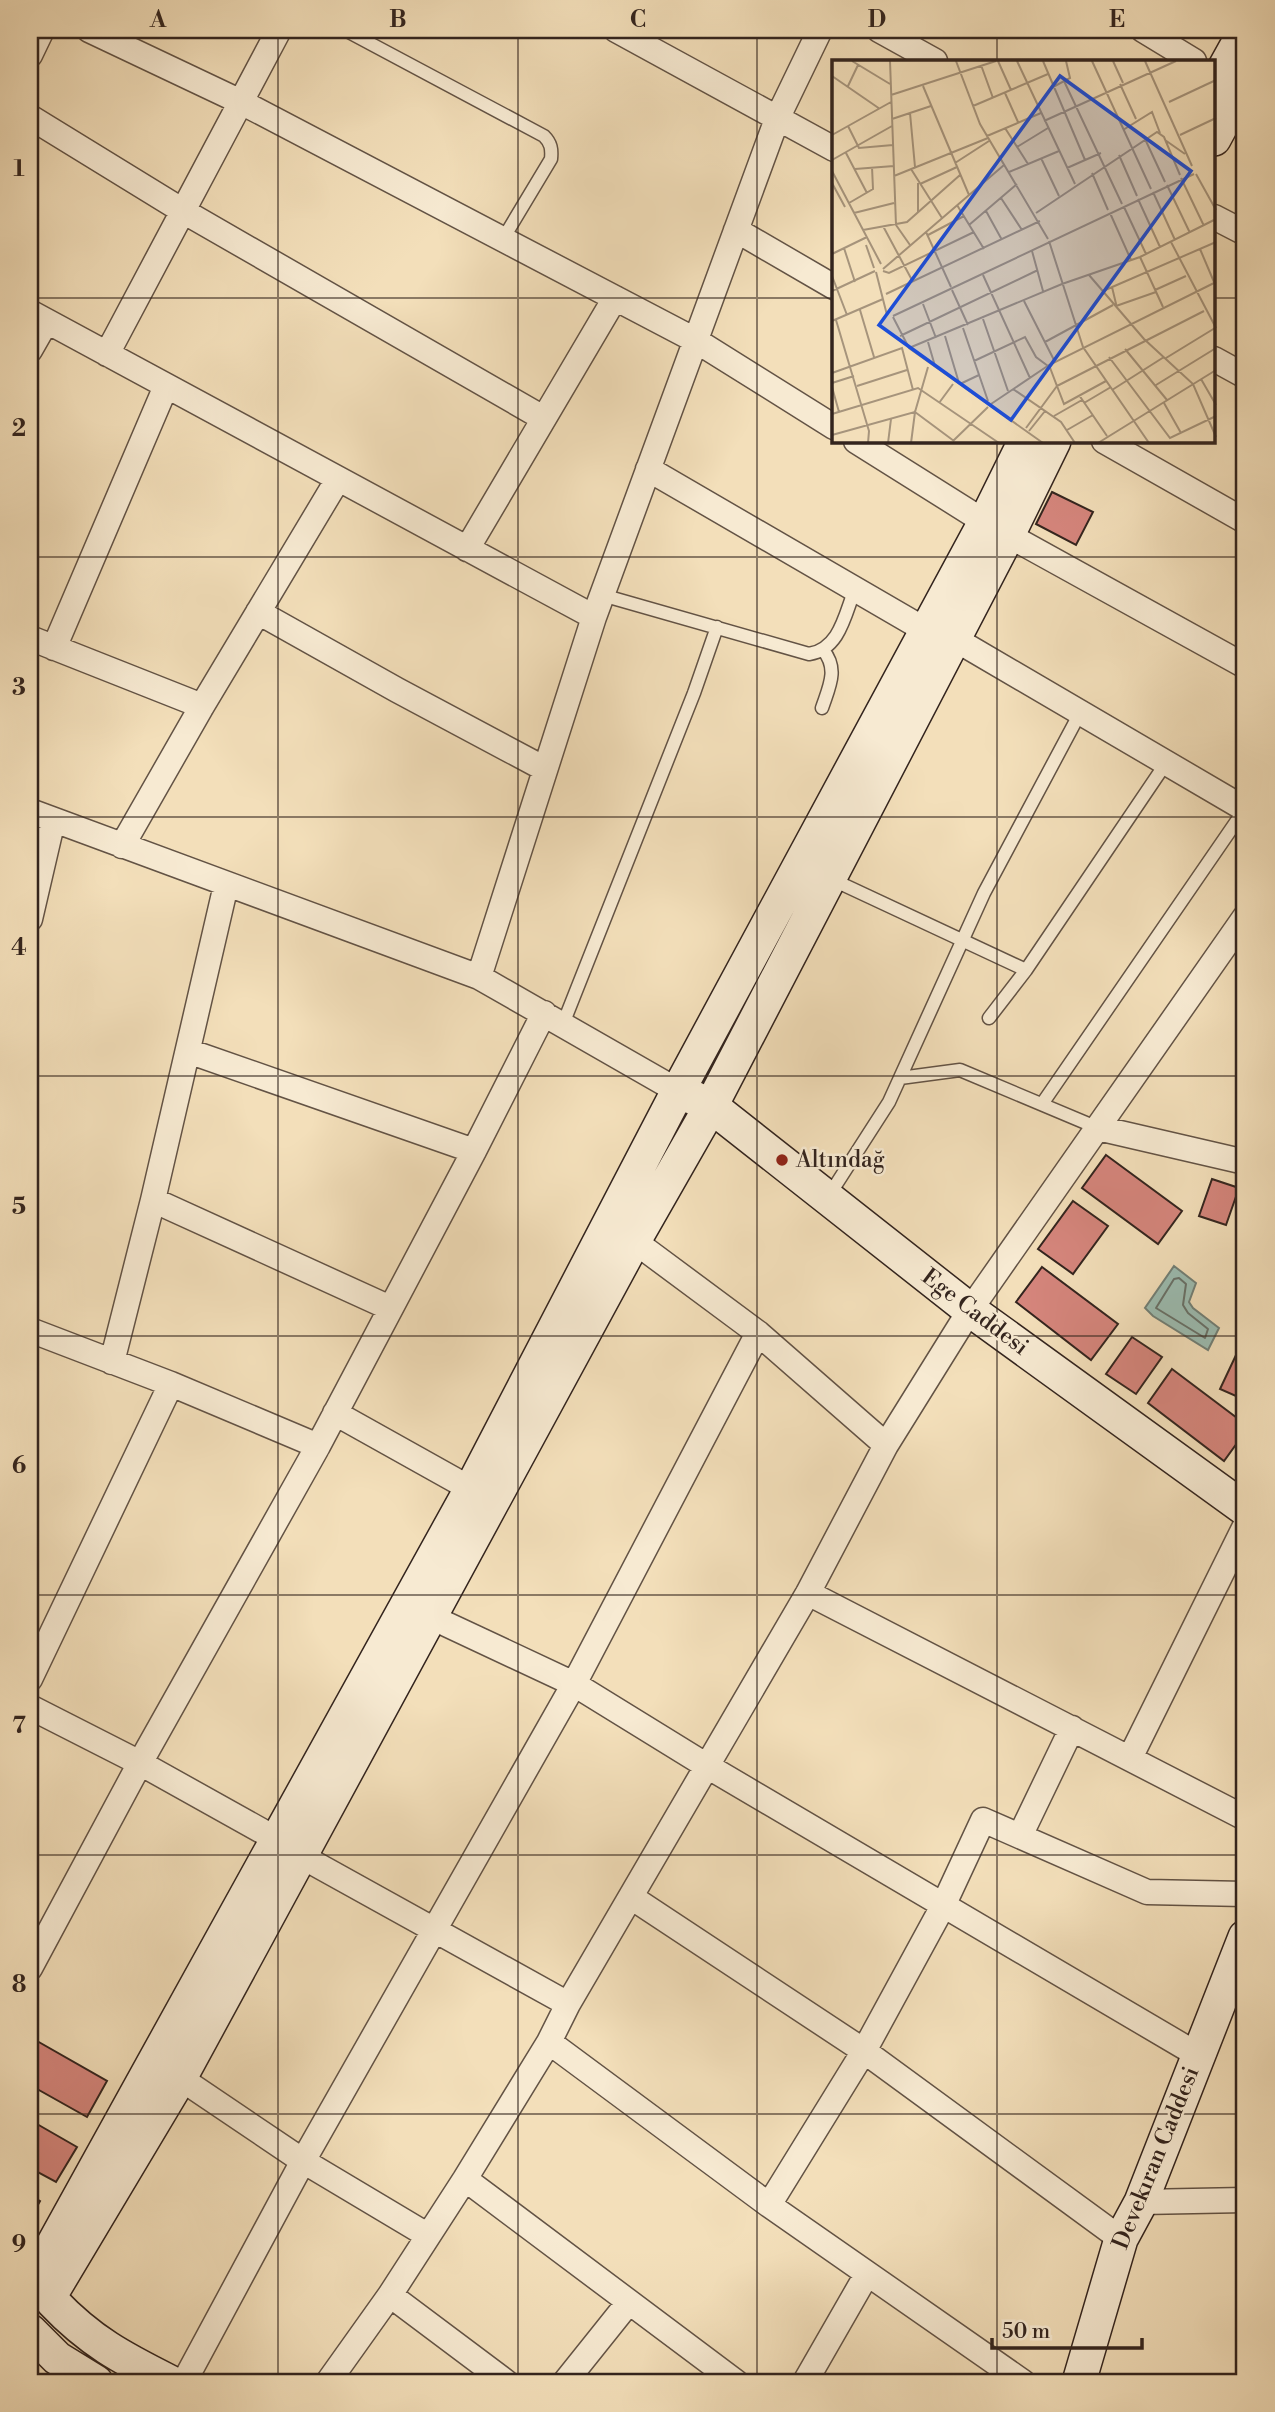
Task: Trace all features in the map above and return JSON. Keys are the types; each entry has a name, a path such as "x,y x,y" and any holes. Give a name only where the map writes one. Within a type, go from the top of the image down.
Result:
{"main road":[{"path":"1216,128 1225,80 1245,31"},
{"path":"996,528 1024,443"},
{"path":"42,2288 180,2078 290,1848 471,1489 678,1091 940,634 996,528 1053,443"},
{"path":"96,2382 57,2358 30,2329 48,2318 42,2288 290,1848 431,1617 634,1241 711,1105 829,878 940,634"},
{"name":"Ege Caddesi","path":"678,1091 711,1105 970,1310 1245,1509"},
{"name":"Devekıran Caddesi","path":"1079,2382 1121,2239 1141,2202 1245,1937"},
{"path":"42,2288 77,2327 105,2347 170,2382"}],"street":[{"path":"30,55 42,30"},
{"path":"89,30 241,102 695,340 832,426"},
{"path":"107,354 279,30"},
{"path":"616,30 652,39 777,119 832,148"},
{"path":"479,977 598,606 777,119 820,30"},
{"path":"879,30 933,60"},
{"path":"1143,30 1192,60"},
{"path":"30,117 183,211 543,418"},
{"path":"1216,218 1245,233"},
{"path":"736,230 832,287"},
{"path":"467,549 615,298"},
{"path":"30,350 38,317 467,549 598,606"},
{"path":"1216,360 1245,376"},
{"path":"54,648 166,386"},
{"path":"859,443 996,528 1245,666"},
{"path":"1108,443 1245,521"},
{"path":"648,469 1245,809"},
{"path":"122,846 338,479"},
{"path":"258,612 545,769"},
{"path":"30,638 202,706"},
{"path":"30,811 479,977 678,1091"},
{"path":"30,919 53,820"},
{"path":"112,1362 153,1200 226,885"},
{"path":"328,2382 390,2295 549,2042 568,2004 808,1593 886,1445 970,1310 1245,918"},
{"path":"30,1968 140,1763 318,1446 474,1152 553,1018"},
{"path":"188,1051 474,1152"},
{"path":"1098,1128 1245,1162"},
{"path":"153,1200 390,1308"},
{"path":"634,1241 758,1333 886,1445"},
{"path":"184,2382 303,2161 574,1684 758,1333"},
{"path":"32,1336 171,1384 318,1446"},
{"path":"30,1679 171,1384"},
{"path":"335,1413 471,1489"},
{"path":"1130,1758 1245,1525"},
{"path":"808,1593 1245,1818"},
{"path":"431,1617 574,1684 707,1766 1198,2055"},
{"path":"30,1707 140,1763 568,2004"},
{"path":"1020,1836 1072,1728"},
{"path":"769,2205 864,2051 943,1906 983,1820 1147,1892 1245,1894"},
{"path":"631,1897 864,2051 1121,2239"},
{"path":"549,2042 769,2205 1023,2382"},
{"path":"180,2078 303,2161 427,2235"},
{"path":"465,2179 736,2382"},
{"path":"1141,2202 1245,2200"},
{"path":"805,2382 867,2274"},
{"path":"390,2295 506,2382"},
{"path":"565,2382 629,2302"}],"lane":[{"path":"345,30 544,136 552,152 551,159 503,239"},
{"path":"598,606 717,627 809,654 823,650 835,640 855,589"},
{"path":"553,1018 694,693 717,627"},
{"path":"822,708 834,673 823,650"},
{"path":"827,1197 889,1102 985,893 1080,713"},
{"path":"989,1018 1026,970 1166,763"},
{"path":"1042,1104 1245,809"},
{"path":"829,878 1026,970"},
{"path":"900,1078 960,1070 1098,1128"}],"water":[{"path":"1174,1266 1196,1283 1189,1302 1193,1308 1219,1328 1208,1350 1153,1316 1145,1308"}],"building":[{"path":"1052,492 1093,512 1076,545 1036,524"},
{"path":"1106,1155 1182,1211 1158,1244 1082,1188"},
{"path":"1212,1179 1239,1188 1226,1225 1199,1216"},
{"path":"1073,1201 1108,1226 1073,1274 1038,1249"},
{"path":"1042,1267 1118,1324 1091,1360 1016,1302"},
{"path":"1245,1336 1245,1400 1220,1389"},
{"path":"1132,1337 1162,1357 1136,1394 1106,1374"},
{"path":"1172,1369 1245,1424 1245,1432 1224,1461 1148,1403"},
{"path":"30,2037 107,2081 87,2117 30,2085"},
{"path":"30,2120 77,2147 56,2182 30,2168"},
{"path":"30,2195 40,2201 30,2219"}],"place":[{"name":"Altındağ","path":"782,1160"}]}
